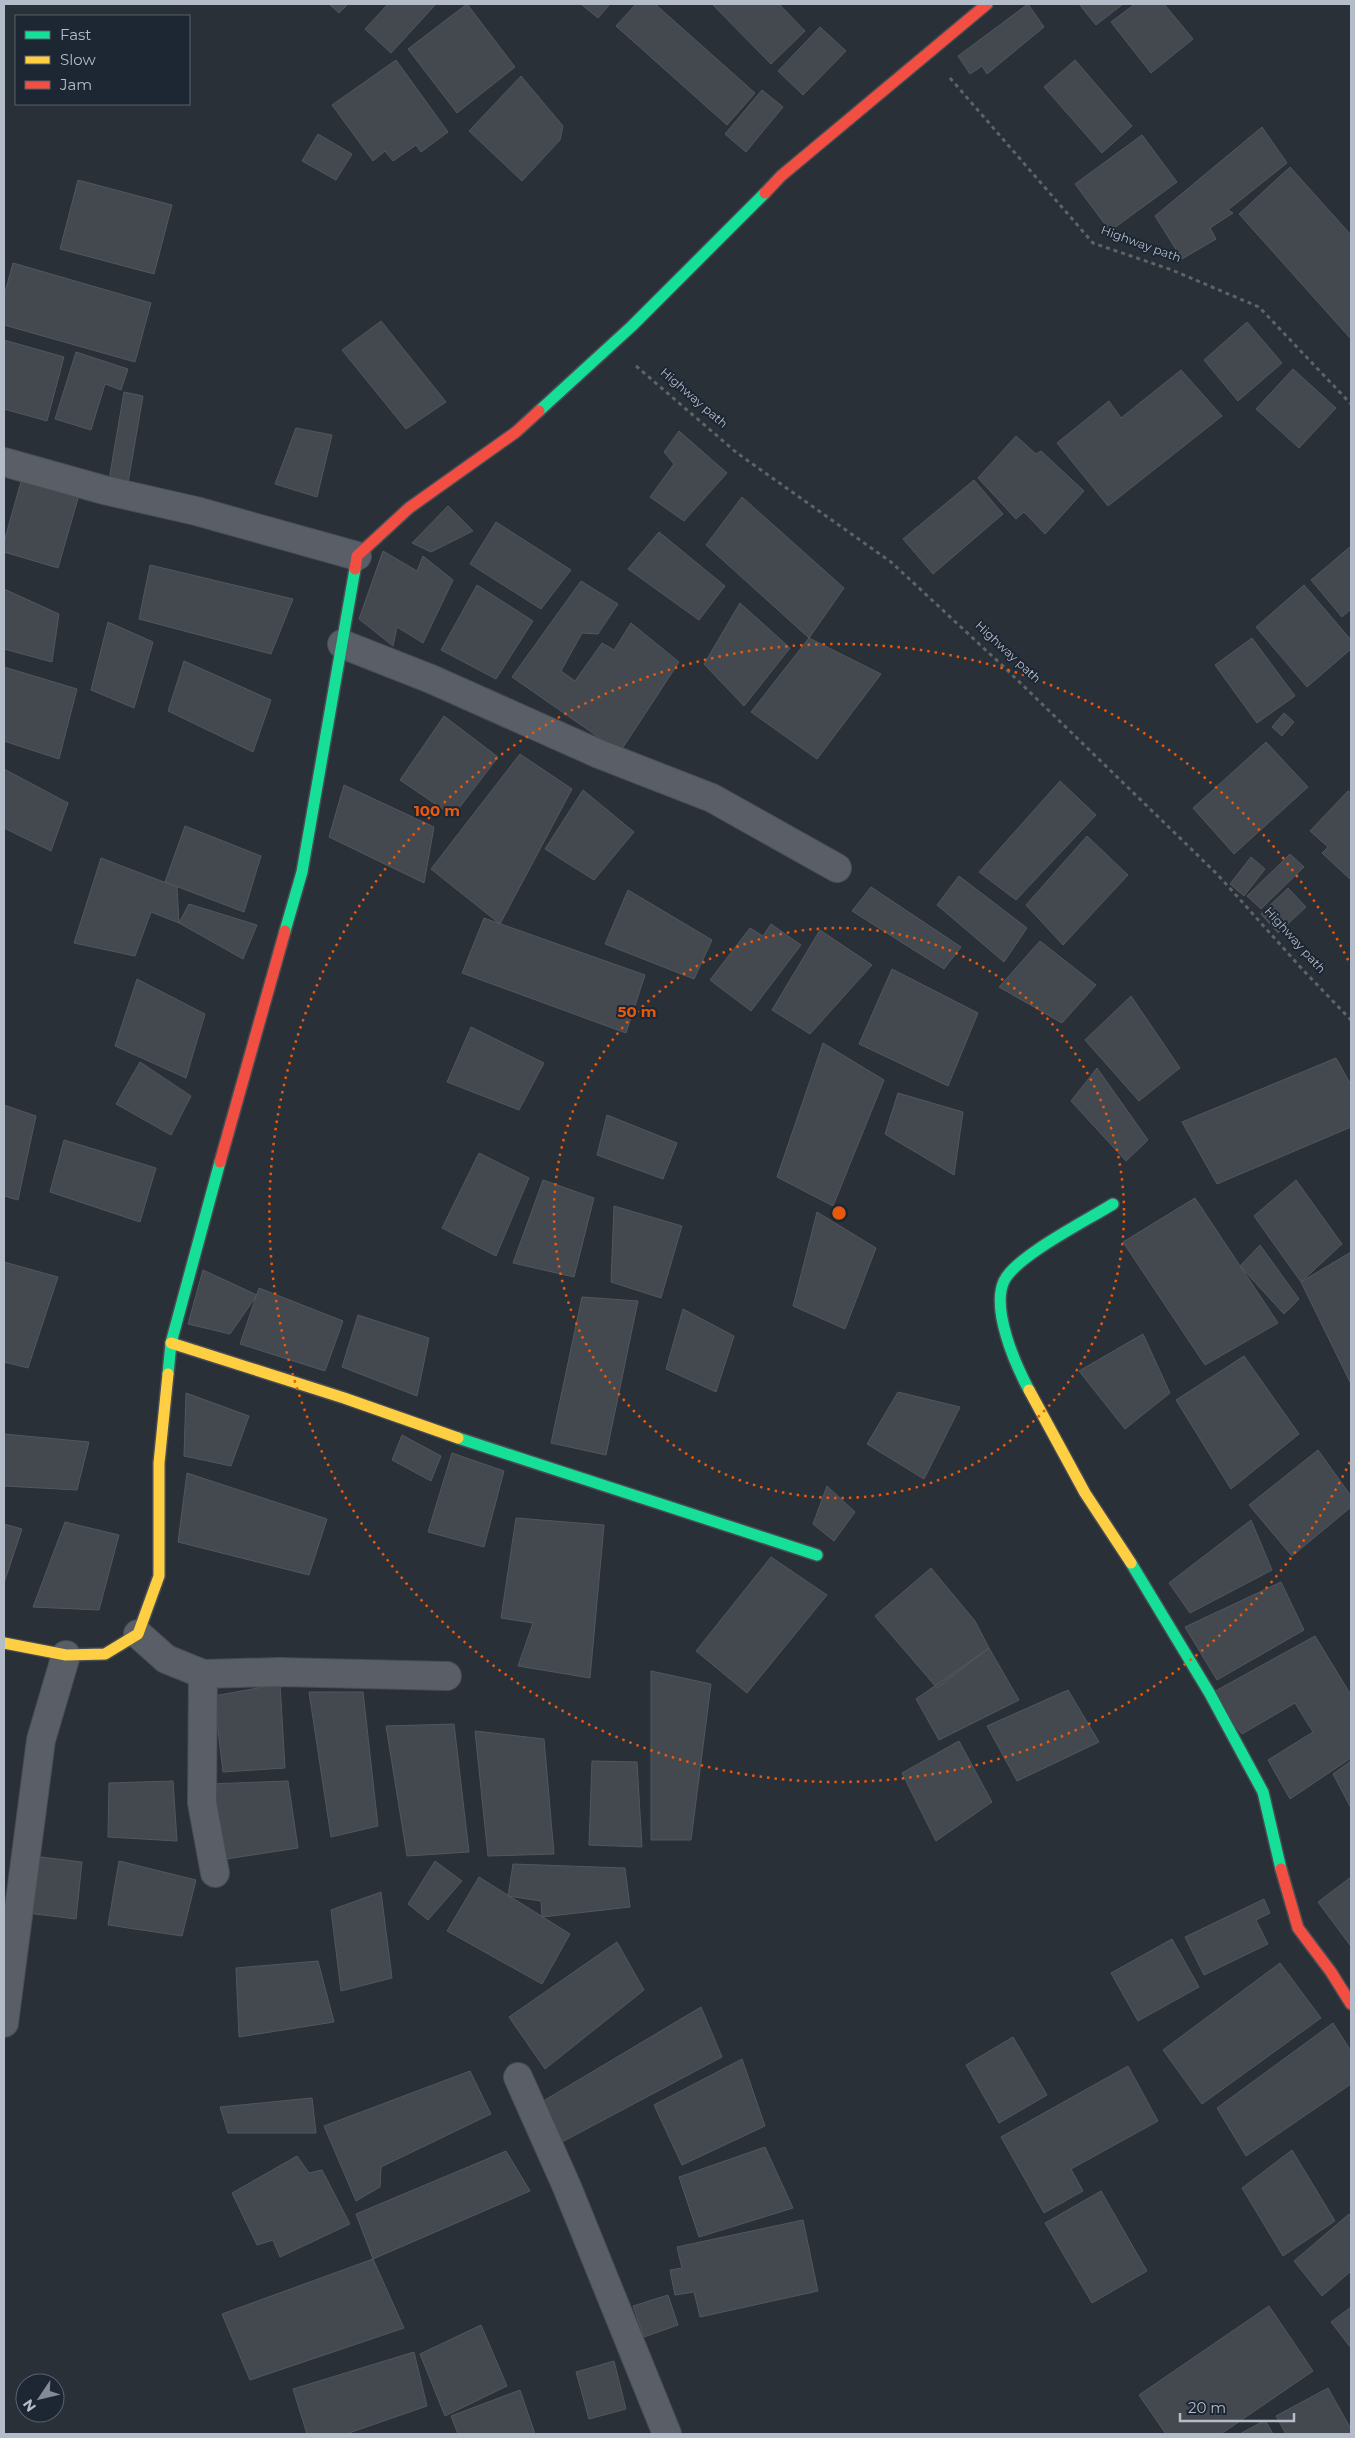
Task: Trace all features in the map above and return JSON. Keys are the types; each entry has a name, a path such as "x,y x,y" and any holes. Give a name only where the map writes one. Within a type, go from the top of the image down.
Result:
{"street":[{"path":"4,1643 66,1655 105,1654 138,1634 159,1576 160,1463 171,1343 240,1088 302,872 357,556 409,508 516,432 632,326 781,176 987,4"},
{"path":"4,462 104,490 196,511 357,556"},
{"path":"342,644 431,680 599,754 712,798 837,868"},
{"path":"1113,1204 1018,1263 1004,1281 1001,1302 1004,1329 1025,1382 1085,1493 1146,1586 1210,1694 1263,1792 1280,1867 1298,1928 1332,1972 1351,2004"},
{"path":"171,1343 817,1555"},
{"path":"138,1634 166,1659 203,1674 279,1672 447,1676"},
{"path":"4,2023 40,1740 66,1655"},
{"path":"203,1674 202,1803 215,1873"},
{"path":"518,2077 570,2196 667,2434"}],"path":[{"name":"Highway path","path":"928,52 1093,243 1172,270 1258,307 1351,404"},
{"name":"Highway path","path":"611,345 737,453 891,562 1005,668 1218,875 1303,970 1351,1020"}],"building":[{"path":"329,4 348,4 339,13"},
{"path":"388,4 436,4 391,53 365,29"},
{"path":"467,4 515,67 457,113 408,49"},
{"path":"581,4 610,4 598,18"},
{"path":"636,4 655,4 755,93 727,125 616,26"},
{"path":"712,4 779,4 805,31 771,64"},
{"path":"1028,4 1044,27 987,74 982,66 970,74 958,56"},
{"path":"1079,4 1123,4 1096,25"},
{"path":"1135,4 1164,4 1193,39 1151,73 1111,22"},
{"path":"820,27 846,51 803,95 778,71"},
{"path":"396,60 448,132 421,152 416,145 393,161 385,151 373,161 332,105"},
{"path":"1075,60 1132,126 1102,153 1044,87"},
{"path":"521,76 563,126 560,140 522,181 469,131"},
{"path":"762,90 783,107 746,152 725,134"},
{"path":"1262,127 1287,163 1228,210 1233,213 1210,228 1216,239 1182,259 1155,216"},
{"path":"318,134 352,154 336,180 302,161"},
{"path":"1142,135 1177,182 1110,231 1075,184"},
{"path":"1290,167 1351,235 1351,339 1239,214"},
{"path":"78,180 172,205 154,274 60,249"},
{"path":"13,263 151,303 135,362 4,325 4,296"},
{"path":"381,321 446,402 406,429 342,350"},
{"path":"1247,322 1282,363 1238,401 1204,360"},
{"path":"4,340 64,357 47,421 4,409"},
{"path":"76,352 128,369 121,390 105,384 91,430 55,419"},
{"path":"1293,369 1336,408 1299,448 1256,409"},
{"path":"1181,370 1222,416 1108,506 1057,443 1109,401 1121,418"},
{"path":"124,392 143,396 128,483 109,480"},
{"path":"296,428 332,435 317,497 275,484"},
{"path":"679,431 727,473 684,521 650,497 674,464 664,452"},
{"path":"1016,436 1036,454 1041,451 1084,491 1045,534 1024,512 1016,519 978,478"},
{"path":"22,478 79,495 58,568 4,552 4,542"},
{"path":"974,480 1003,514 933,574 903,539"},
{"path":"742,497 844,588 809,638 706,545"},
{"path":"448,506 473,531 431,552 412,543"},
{"path":"496,522 571,570 541,609 470,564"},
{"path":"659,532 725,586 699,620 628,569"},
{"path":"1351,546 1351,609 1342,617 1311,580"},
{"path":"383,551 417,571 423,556 453,580 423,643 397,627 393,646 359,619"},
{"path":"150,565 293,599 271,654 139,619"},
{"path":"581,581 618,604 598,634 582,633 561,671 575,681 602,643 614,650 631,623 679,662 620,752 512,677"},
{"path":"477,585 533,621 496,679 441,650"},
{"path":"1304,585 1351,640 1351,649 1307,687 1256,627"},
{"path":"4,589 59,614 52,662 4,649"},
{"path":"740,603 790,648 744,706 704,664"},
{"path":"108,622 153,642 134,708 91,690"},
{"path":"809,638 881,674 817,759 751,712"},
{"path":"1252,638 1295,696 1257,723 1215,665"},
{"path":"184,661 271,700 253,752 168,711"},
{"path":"4,667 77,689 59,759 4,741"},
{"path":"1284,713 1294,722 1282,736 1272,727"},
{"path":"444,716 498,757 453,816 400,780"},
{"path":"1266,742 1308,787 1234,854 1193,808"},
{"path":"520,754 572,789 500,924 431,869"},
{"path":"4,769 68,803 51,851 4,828"},
{"path":"1060,781 1096,815 1016,900 979,872"},
{"path":"344,785 434,827 424,883 329,837"},
{"path":"583,790 634,832 594,880 545,849"},
{"path":"1348,791 1351,793 1351,880 1322,853 1328,847 1310,831"},
{"path":"185,826 261,856 244,912 165,882"},
{"path":"1087,836 1128,875 1063,945 1026,905"},
{"path":"1290,854 1304,867 1261,909 1247,896"},
{"path":"1251,857 1265,869 1244,896 1230,884"},
{"path":"101,858 177,887 179,923 151,912 135,956 74,943"},
{"path":"959,876 1027,928 1004,962 937,905"},
{"path":"871,887 961,947 944,969 852,911"},
{"path":"1288,888 1306,907 1278,933 1261,914"},
{"path":"628,890 712,940 694,979 605,944"},
{"path":"189,904 257,925 243,959 179,923"},
{"path":"484,918 645,975 626,1033 462,973"},
{"path":"771,924 801,945 751,1011 710,980 750,928 763,936"},
{"path":"820,930 872,965 810,1034 772,1010"},
{"path":"1040,941 1096,985 1062,1023 999,987"},
{"path":"892,969 978,1013 948,1086 859,1044"},
{"path":"137,979 205,1014 186,1078 115,1046"},
{"path":"1131,996 1180,1068 1139,1101 1085,1040"},
{"path":"471,1027 544,1063 519,1110 447,1082"},
{"path":"823,1043 884,1080 833,1206 777,1177"},
{"path":"1336,1058 1351,1085 1351,1127 1217,1184 1182,1122"},
{"path":"140,1062 191,1096 171,1135 116,1104"},
{"path":"1097,1068 1148,1140 1126,1161 1071,1101"},
{"path":"898,1093 963,1112 954,1175 885,1134"},
{"path":"4,1105 36,1116 18,1200 4,1196"},
{"path":"607,1115 677,1143 663,1179 597,1155"},
{"path":"64,1140 156,1168 140,1222 50,1192"},
{"path":"479,1153 529,1178 496,1256 442,1228"},
{"path":"543,1180 594,1198 574,1277 513,1263"},
{"path":"1296,1180 1342,1244 1301,1282 1254,1216"},
{"path":"1195,1198 1278,1323 1205,1365 1123,1242"},
{"path":"614,1206 682,1226 661,1298 611,1282"},
{"path":"817,1212 876,1248 845,1329 793,1306"},
{"path":"1260,1245 1299,1299 1284,1314 1240,1266"},
{"path":"1351,1252 1351,1384 1301,1282"},
{"path":"4,1262 58,1277 28,1368 4,1362"},
{"path":"203,1270 257,1295 230,1334 188,1324"},
{"path":"259,1288 343,1321 325,1371 240,1344"},
{"path":"582,1297 638,1301 606,1455 551,1443"},
{"path":"683,1309 734,1336 716,1392 666,1369"},
{"path":"358,1315 429,1338 417,1396 342,1367"},
{"path":"1143,1334 1170,1393 1125,1429 1079,1371"},
{"path":"1244,1356 1299,1434 1231,1489 1176,1400"},
{"path":"898,1392 960,1407 924,1479 867,1444"},
{"path":"186,1393 249,1416 231,1466 184,1456"},
{"path":"4,1434 89,1442 77,1490 4,1486"},
{"path":"402,1435 441,1456 431,1481 392,1460"},
{"path":"1318,1450 1351,1496 1351,1507 1292,1556 1249,1505"},
{"path":"452,1453 504,1471 484,1547 428,1532"},
{"path":"187,1473 327,1519 309,1575 178,1542"},
{"path":"827,1486 855,1512 834,1541 813,1524"},
{"path":"516,1518 604,1525 590,1678 518,1666 533,1623 501,1618"},
{"path":"1251,1520 1272,1570 1190,1613 1169,1583"},
{"path":"65,1522 119,1535 99,1610 33,1607"},
{"path":"4,1524 22,1529 4,1583"},
{"path":"771,1557 827,1595 747,1693 696,1651"},
{"path":"931,1568 975,1621 989,1648 937,1688 875,1616"},
{"path":"1281,1582 1304,1630 1217,1680 1185,1627"},
{"path":"1315,1636 1351,1695 1351,1758 1290,1799 1268,1760 1313,1732 1295,1703 1242,1734 1210,1694"},
{"path":"989,1648 1019,1700 939,1740 916,1699"},
{"path":"651,1671 711,1684 691,1840 651,1840"},
{"path":"280,1684 285,1768 223,1772 214,1696"},
{"path":"1068,1690 1099,1742 1017,1781 987,1726"},
{"path":"309,1692 363,1692 378,1826 331,1837"},
{"path":"454,1724 469,1852 407,1856 386,1726"},
{"path":"475,1731 544,1739 554,1854 488,1856"},
{"path":"959,1741 992,1802 936,1841 902,1773"},
{"path":"592,1761 637,1762 642,1847 589,1845"},
{"path":"1351,1761 1351,1808 1333,1774"},
{"path":"173,1781 177,1841 108,1837 109,1783"},
{"path":"288,1781 298,1848 213,1861 210,1784"},
{"path":"33,1856 82,1862 76,1919 27,1913"},
{"path":"119,1861 196,1880 182,1936 108,1925"},
{"path":"435,1861 462,1881 428,1920 408,1904"},
{"path":"513,1864 625,1868 630,1907 542,1917 541,1901 508,1896"},
{"path":"479,1877 570,1934 542,1984 447,1931"},
{"path":"1351,1877 1351,1944 1350,1945 1318,1902"},
{"path":"381,1892 392,1978 341,1991 331,1910"},
{"path":"1264,1899 1270,1913 1256,1920 1268,1944 1204,1975 1185,1937"},
{"path":"1172,1939 1199,1987 1138,2021 1111,1973"},
{"path":"617,1942 644,1990 545,2069 509,2017"},
{"path":"318,1961 334,2022 239,2037 236,1968"},
{"path":"1280,1963 1321,2018 1202,2104 1163,2050"},
{"path":"701,2007 722,2057 562,2142 540,2103"},
{"path":"1333,2023 1351,2051 1351,2084 1246,2156 1217,2108"},
{"path":"1013,2037 1047,2095 999,2123 966,2065"},
{"path":"742,2059 765,2126 682,2165 654,2105"},
{"path":"1128,2066 1158,2121 1071,2169 1083,2191 1044,2213 1001,2137"},
{"path":"470,2071 491,2114 381,2167 380,2187 356,2201 324,2126"},
{"path":"312,2098 316,2133 228,2133 220,2107"},
{"path":"765,2147 793,2208 699,2237 679,2177"},
{"path":"1292,2150 1335,2221 1283,2256 1242,2188"},
{"path":"506,2151 530,2191 373,2259 356,2214"},
{"path":"297,2156 309,2173 322,2170 350,2224 280,2257 273,2240 257,2245 232,2193"},
{"path":"1101,2191 1147,2271 1092,2303 1045,2223"},
{"path":"1349,2214 1351,2217 1351,2271 1322,2296 1294,2261"},
{"path":"803,2220 818,2291 700,2317 694,2292 675,2295 670,2270 682,2268 677,2247"},
{"path":"373,2259 404,2328 250,2380 222,2314"},
{"path":"668,2295 678,2325 644,2337 633,2306"},
{"path":"1269,2306 1313,2371 1221,2434 1166,2434 1139,2395"},
{"path":"1351,2307 1351,2348 1331,2322"},
{"path":"481,2325 507,2386 445,2416 420,2354"},
{"path":"414,2352 427,2406 346,2434 307,2434 293,2389"},
{"path":"614,2361 626,2409 589,2419 576,2372"},
{"path":"1328,2388 1351,2429 1351,2434 1286,2434 1276,2416"},
{"path":"520,2390 535,2434 458,2434 451,2416"},
{"path":"1265,2420 1273,2434 1240,2434"}],"traffic: fast":[{"path":"539,411 632,326 765,193"},
{"path":"285,931 302,872 355,569"},
{"path":"168,1374 171,1343 220,1162"},
{"path":"1029,1390 1017,1366 1006,1336 1000,1306 1004,1281 1011,1271 1037,1250 1113,1204"},
{"path":"458,1438 817,1555"},
{"path":"1131,1563 1210,1694 1263,1792 1281,1869"}],"traffic: slow":[{"path":"171,1343 344,1398 458,1438"},
{"path":"4,1643 66,1655 105,1654 138,1634 159,1576 159,1463 168,1374"},
{"path":"1029,1390 1085,1493 1131,1563"}],"traffic: jam":[{"path":"765,193 781,176 987,4"},
{"path":"355,569 357,556 409,508 516,432 539,411"},
{"path":"220,1162 285,931"},
{"path":"1281,1869 1298,1928 1331,1972 1351,2004"}]}
